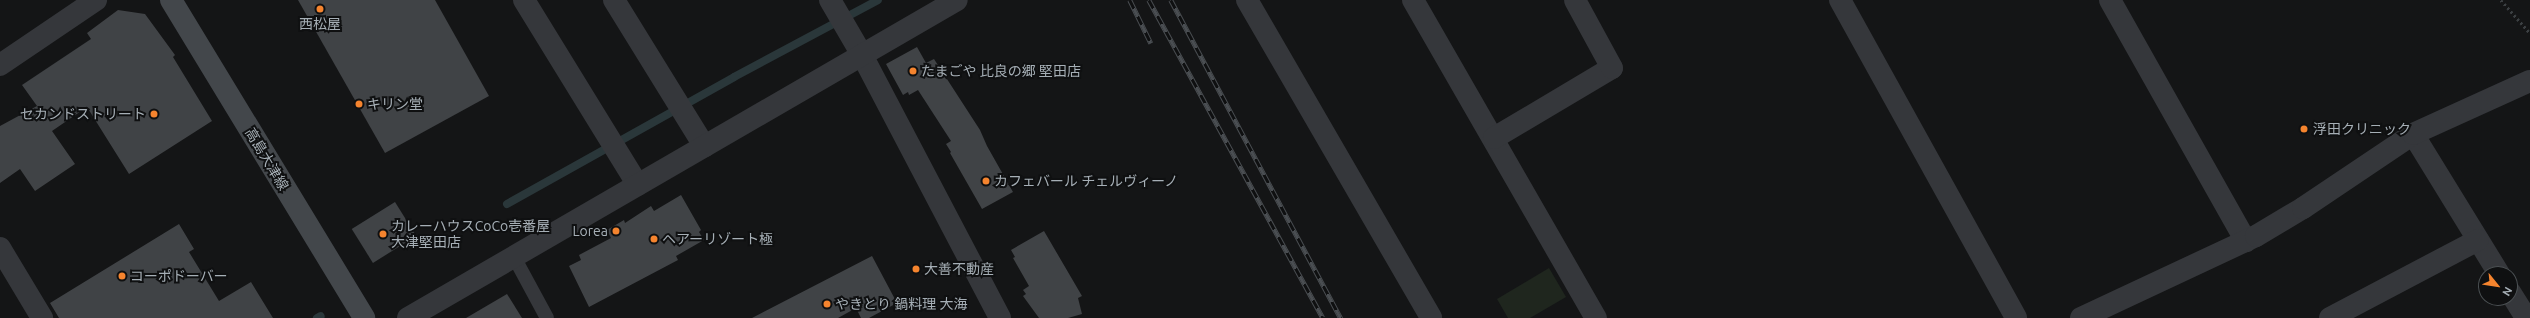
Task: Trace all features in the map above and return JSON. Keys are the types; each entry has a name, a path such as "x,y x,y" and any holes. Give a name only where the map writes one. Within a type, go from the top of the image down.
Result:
{"main road":[{"name":"高島大津線","path":"171,0 364,318"}],"street":[{"path":"0,65 96,0"},
{"path":"524,0 638,185"},
{"path":"614,0 704,146"},
{"path":"408,318 957,0"},
{"path":"1247,0 1431,318"},
{"path":"1413,0 1494,138 1596,318"},
{"path":"1494,138 1612,68 1575,0"},
{"path":"1840,0 2016,318"},
{"path":"2110,0 2246,241"},
{"path":"833,6 862,55 1000,318"},
{"path":"2081,318 2246,241 2303,208 2414,134 2530,81"},
{"path":"2414,134 2494,266"},
{"path":"2330,318 2478,240"},
{"path":"0,248 42,318"},
{"path":"2518,305 2526,318"}],"lane":[{"path":"514,257 547,318"}],"path":[{"path":"2501,0 2530,33"}],"shaded area":[{"path":"1549,268 1566,297 1530,318 1508,318 1497,299"}],"building":[{"path":"298,0 435,0 489,96 385,153"},
{"path":"118,10 145,14 175,55 173,57 212,121 129,174 87,107 52,131 75,164 35,191 20,169 0,183 0,126 37,106 22,85 91,39 87,33"},
{"path":"917,47 926,63 934,59 980,130 987,146 1013,192 982,209 950,153 951,152 946,144 951,141 918,90 909,95 908,92 903,95 886,64"},
{"path":"681,195 701,230 699,232 704,240 676,256 678,260 589,307 569,266 581,260 579,255 611,238 607,230 624,220 625,223 651,206 654,211"},
{"path":"395,202 416,236 373,263 352,229"},
{"path":"179,224 194,249 189,252 219,301 251,282 273,318 59,318 50,303"},
{"path":"1044,231 1082,296 1078,298 1082,314 1068,318 1039,318 1023,296 1026,294 1023,290 1029,286 1013,258 1015,257 1011,250"},
{"path":"872,256 897,303 869,318 861,318 856,308 838,318 752,318"},
{"path":"507,294 522,318 466,318"}],"waterway":[{"path":"507,204 734,77 878,0"},
{"path":"317,318 321,316"}],"railway":[{"path":"1130,0 1151,43"},
{"path":"1149,0 1323,318"},
{"path":"1171,0 1341,318"}],"place":[{"name":"西松屋","path":"320,9"},
{"name":"たまごや 比良の郷 堅田店","path":"913,71"},
{"name":"キリン堂","path":"359,104"},
{"name":"セカンドストリート","path":"154,114"},
{"name":"浮田クリニック","path":"2304,129"},
{"name":"カフェバール チェルヴィーノ","path":"986,181"},
{"name":"Lorea","path":"616,231"},
{"name":"カレーハウスCoCo壱番屋 大津堅田店","path":"383,234"},
{"name":"ヘアーリゾート極","path":"654,239"},
{"name":"大善不動産","path":"916,269"},
{"name":"コーポドーバー","path":"122,276"},
{"name":"やきとり 鍋料理 大海","path":"827,304"}]}
